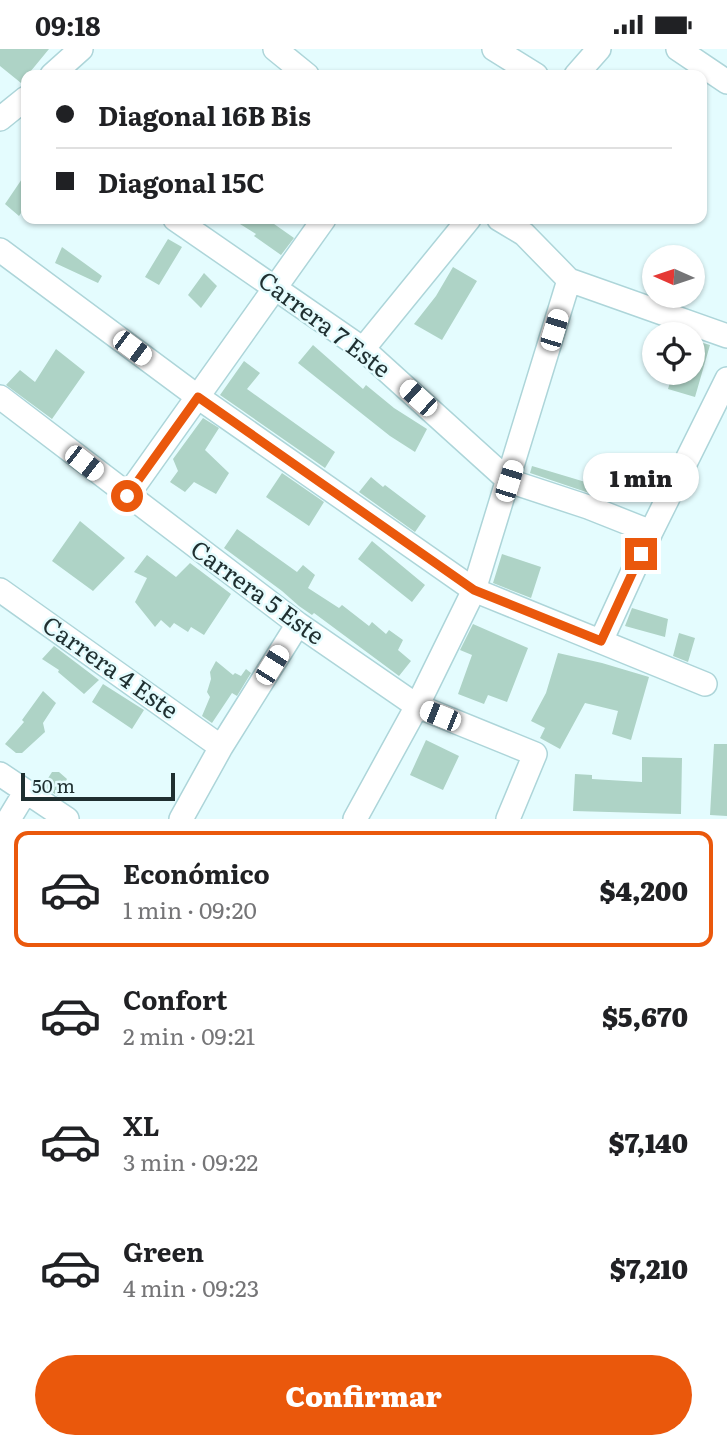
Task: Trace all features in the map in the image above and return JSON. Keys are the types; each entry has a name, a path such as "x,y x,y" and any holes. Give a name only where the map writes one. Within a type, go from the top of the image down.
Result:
{"street":[{"path":"58,70 81,49"},
{"path":"275,49 298,66"},
{"path":"494,49 528,70"},
{"path":"580,70 599,49"},
{"path":"678,49 727,82"},
{"path":"0,119 21,102"},
{"name":"Carrera 7 Este","path":"182,224 363,349 509,481 588,507 651,532"},
{"path":"127,496 321,224"},
{"path":"363,349 464,224"},
{"path":"507,224 524,234 569,280 727,336"},
{"path":"0,250 198,397 474,590 705,684"},
{"path":"355,819 417,706 474,590 569,280"},
{"path":"601,641 651,532 727,379"},
{"name":"Carrera 5 Este","path":"0,397 298,624 417,706 535,754 508,819"},
{"name":"Carrera 4 Este","path":"0,590 221,747"},
{"path":"181,819 221,747 298,624"},
{"path":"0,774 67,819"},
{"path":"9,819 26,792"}],"building":[{"path":"0,49 49,49 32,70 21,70 21,83 0,66"},
{"path":"21,180 19,216 5,204"},
{"path":"240,224 274,224 294,238 281,255 254,236 256,234"},
{"path":"168,239 182,247 159,285 145,277"},
{"path":"62,247 102,276 98,283 55,263"},
{"path":"453,267 477,281 442,340 414,324 436,296"},
{"path":"204,273 217,286 201,308 188,295"},
{"path":"705,344 710,345 705,362"},
{"path":"313,345 363,389 366,385 394,408 427,429 415,452 390,436 298,363"},
{"path":"56,349 85,372 52,419 6,385 20,370 35,382"},
{"path":"244,361 260,373 247,389 335,452 325,468 220,395"},
{"path":"669,385 698,385 695,397 668,389"},
{"path":"203,418 219,428 205,450 229,473 216,494 194,482 185,492 170,482 178,471 173,459"},
{"path":"532,466 592,484 589,493 530,473"},
{"path":"282,473 324,502 309,526 266,497"},
{"path":"371,477 426,516 415,532 359,492"},
{"path":"80,521 125,558 93,591 52,561"},
{"path":"237,529 297,572 303,565 315,575 308,588 339,608 342,605 369,626 372,622 386,634 389,630 403,640 398,650 411,661 399,676 314,613 312,615 299,606 224,548"},
{"path":"372,541 425,585 412,602 358,559"},
{"path":"502,554 541,567 531,598 493,583"},
{"path":"147,555 176,577 190,563 231,594 204,635 191,627 188,632 174,623 170,628 161,620 155,627 135,602 147,578 134,572"},
{"path":"632,608 668,619 665,637 625,626"},
{"path":"473,624 528,648 507,702 488,695 484,704 458,694 472,655 460,650"},
{"path":"679,633 695,638 688,662 673,656"},
{"path":"54,646 99,680 84,694 58,672 59,670 42,659"},
{"path":"558,653 649,677 631,740 612,734 618,711 585,703 560,749 540,738 545,728 531,721 546,693"},
{"path":"216,661 233,675 235,673 241,676 246,669 251,673 237,696 232,693 212,723 202,716 210,697 207,692 210,672"},
{"path":"103,684 144,710 132,729 92,702"},
{"path":"43,691 56,703 43,723 45,732 22,753 16,753 5,744 24,722 22,720"},
{"path":"426,740 459,756 443,790 410,775"},
{"path":"714,744 727,744 727,816 710,815"},
{"path":"642,757 682,758 681,814 573,811 575,774 592,775 592,779 642,782"},
{"path":"52,772 59,772 67,779 58,796 43,786"}],"route":[{"path":"127,496 198,397 474,590 601,641 641,554"}]}
